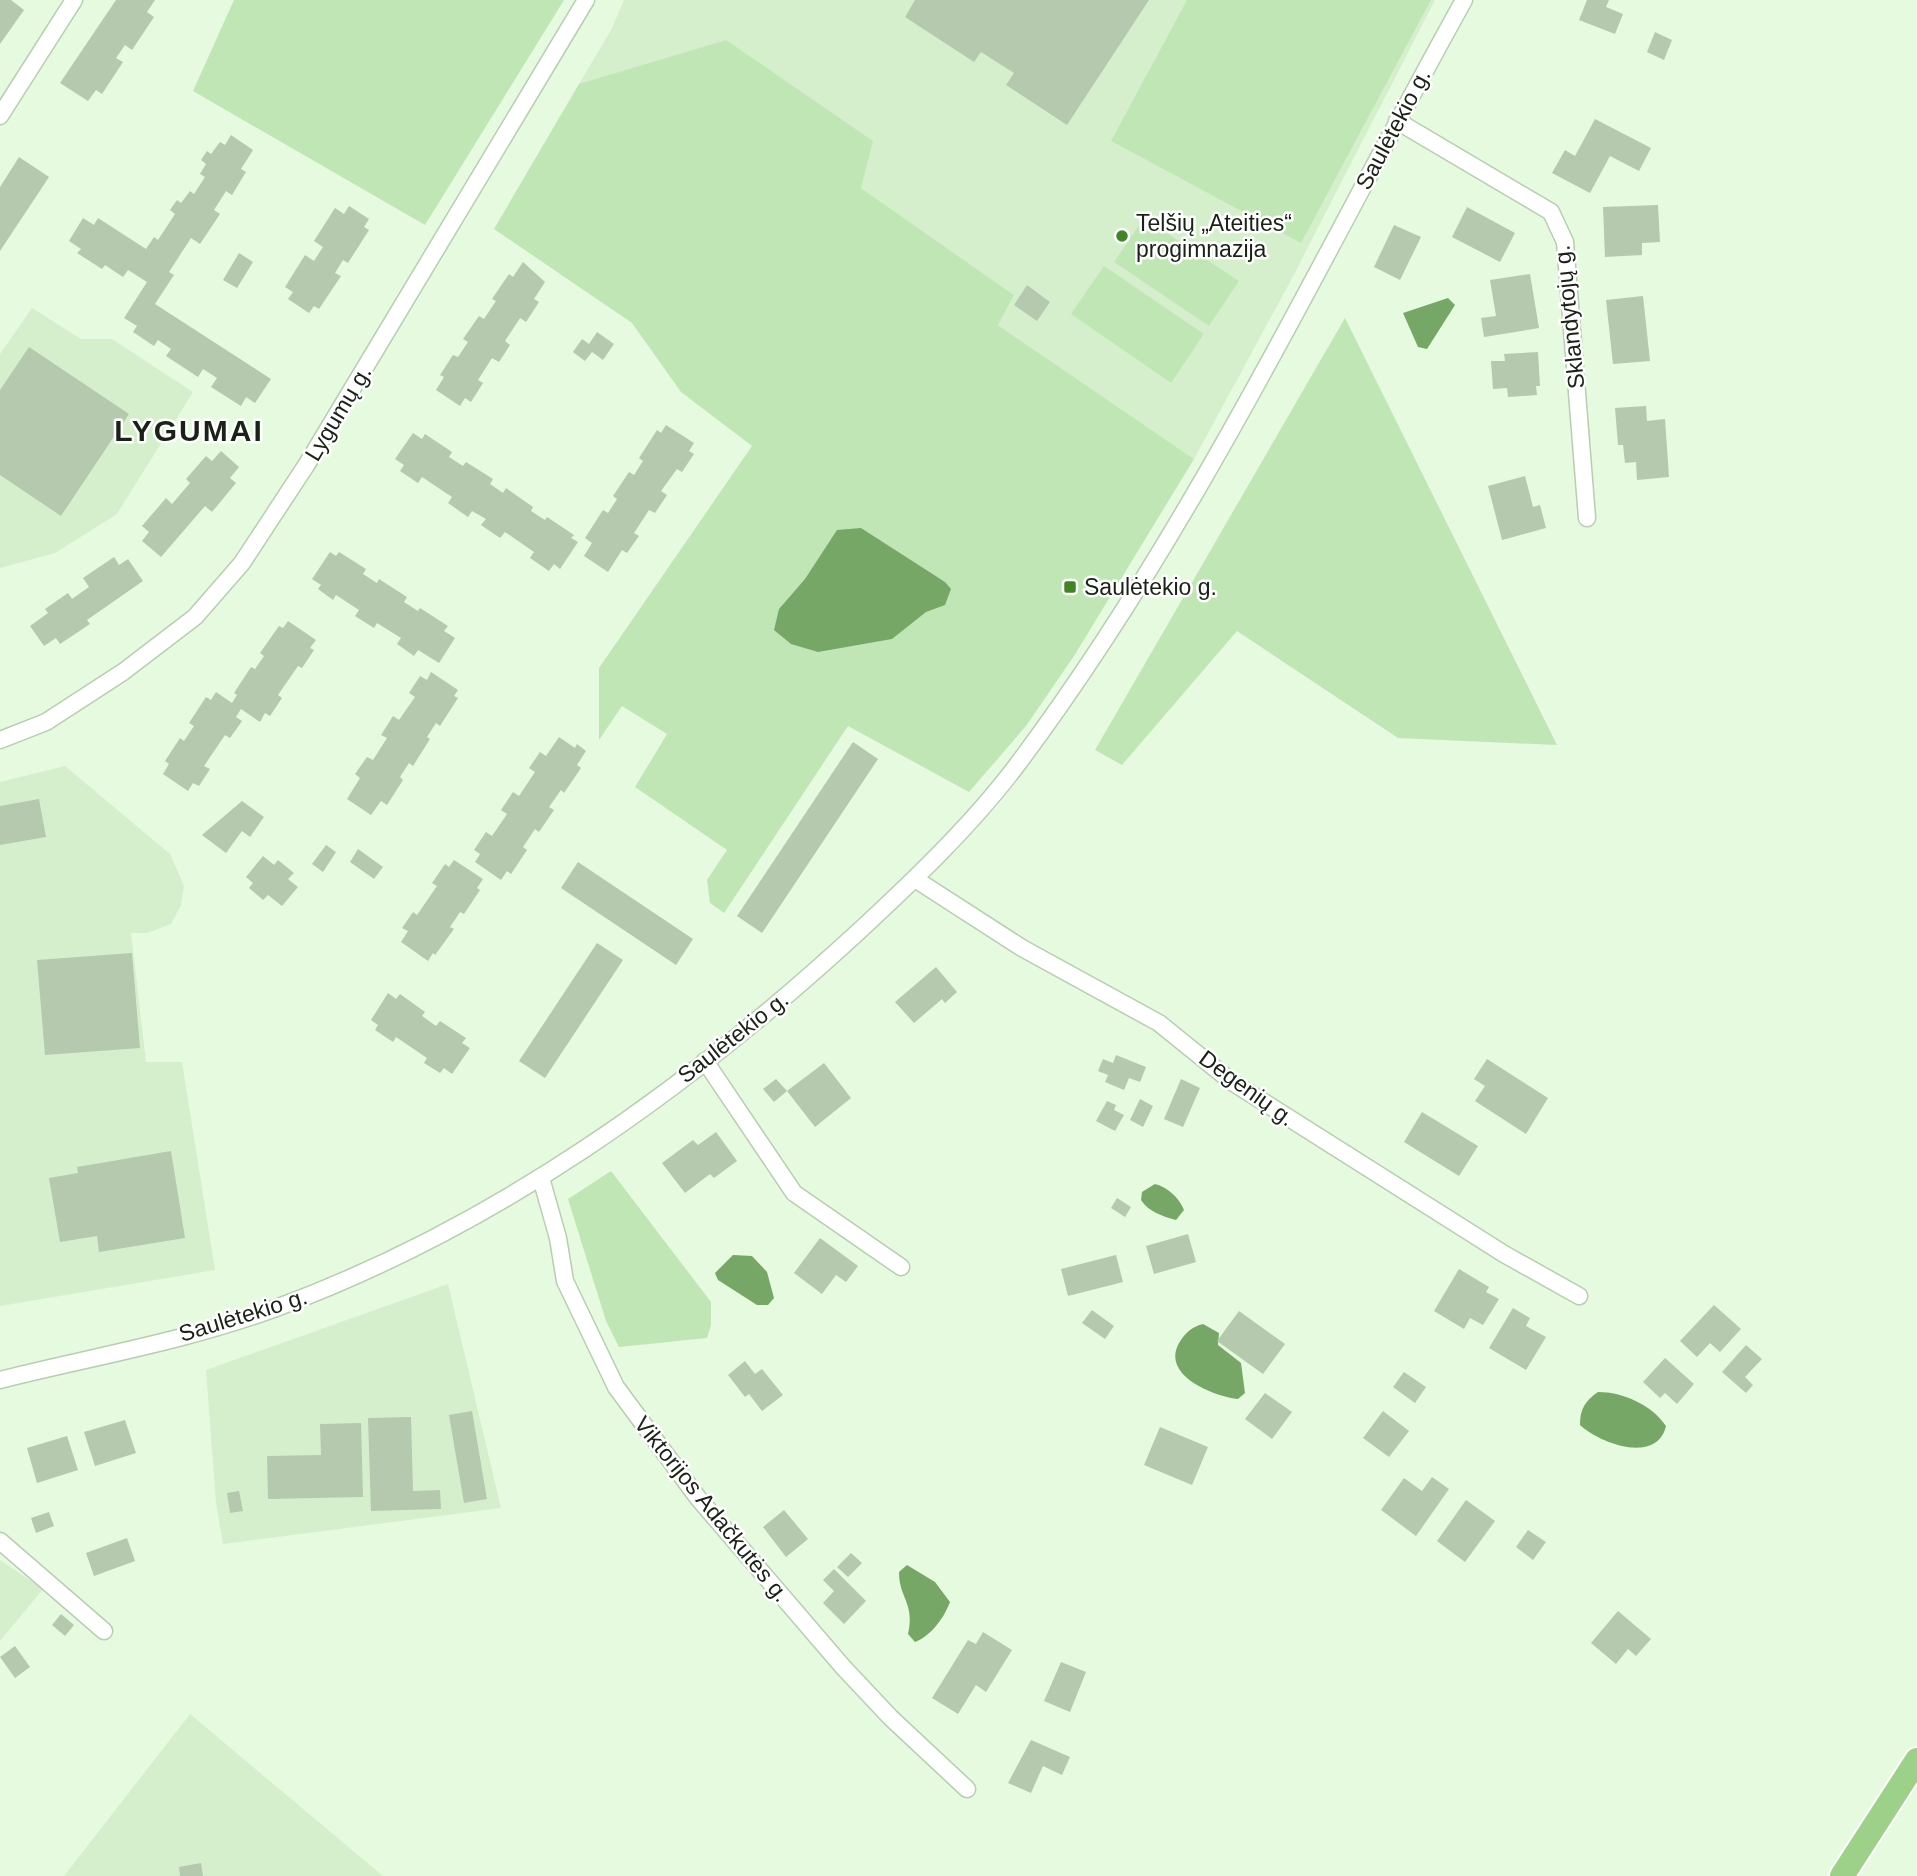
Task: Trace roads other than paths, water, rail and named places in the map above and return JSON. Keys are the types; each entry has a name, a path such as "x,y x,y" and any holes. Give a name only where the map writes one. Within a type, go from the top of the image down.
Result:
{"main road":[{"path":"1842,1876 1917,1759"}],"street":[{"path":"0,116 74,0"},
{"name":"Lygumų g.","path":"0,740 46,722 123,672 195,617 242,563 307,464 586,0"},
{"name":"Saulėtekio g.","path":"0,1380 208,1329 270,1310 431,1241 541,1178 597,1142 809,977 915,879 1014,769 1125,605 1213,460 1464,0"},
{"name":"Sklandytojų g.","path":"1397,121 1512,186 1551,212 1556,222 1565,242 1587,518"},
{"name":"Degenių g.","path":"915,879 1022,948 1159,1023 1232,1082 1504,1254 1579,1296"},
{"path":"705,1060 794,1193 901,1267"},
{"name":"Viktorijos Adačkutės g.","path":"541,1178 558,1238 565,1282 616,1387 698,1497 852,1676 891,1718 967,1789"},
{"path":"0,1541 104,1631"}],"place":[{"name":"Telšių „Ateities“ progimnazija","path":"1122,236"},
{"name":"Saulėtekio g.","path":"1070,587"}],"district":[{"name":"LYGUMAI","path":"189,430"}]}
